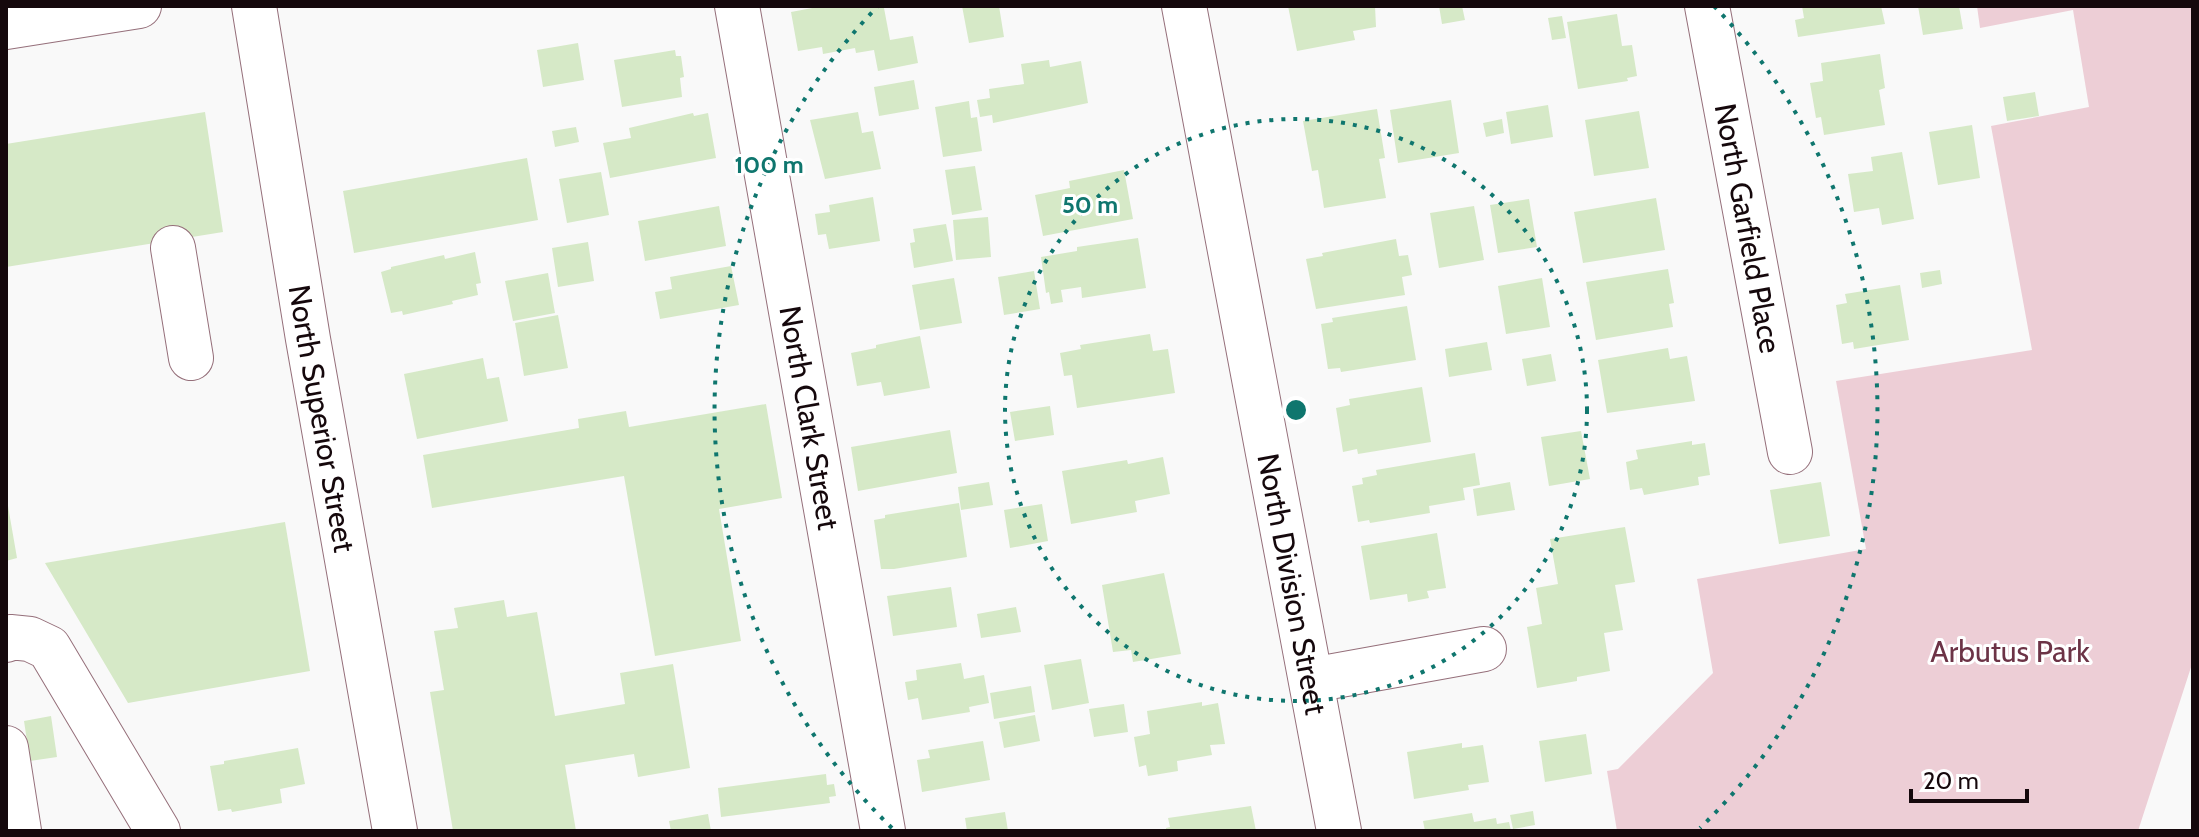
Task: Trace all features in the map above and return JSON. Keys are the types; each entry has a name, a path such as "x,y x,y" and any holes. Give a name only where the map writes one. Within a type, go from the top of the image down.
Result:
{"street":[{"path":"6,27 139,6"},
{"name":"North Superior Street","path":"254,6 308,339 395,831"},
{"name":"North Clark Street","path":"737,6 883,831"},
{"name":"North Division Street","path":"1184,6 1339,831"},
{"name":"North Garfield Place","path":"1707,6 1790,452"},
{"path":"173,248 191,358"},
{"path":"8,639 30,639 49,648 158,831"},
{"path":"1312,680 1484,649"},
{"path":"6,748 19,831"}],"green space":[{"name":"Arbutus Park","path":"1977,6 2193,6 2193,661 2138,831 1617,831 1607,771 1618,769 1713,673 1697,579 1866,549 1836,381 2032,350 1991,126 2089,107 2073,10 1980,28"}],"building":[{"path":"823,6 884,8 890,40 913,36 918,63 878,71 874,50 856,53 855,48 823,54 822,47 798,51 791,12"},
{"path":"962,6 999,6 1004,37 969,43"},
{"path":"1288,6 1375,6 1376,27 1353,31 1355,40 1297,51"},
{"path":"1439,6 1462,6 1465,20 1442,24"},
{"path":"1802,6 1881,6 1885,24 1798,37 1795,20 1804,18"},
{"path":"1918,6 1959,6 1963,29 1923,35"},
{"path":"1617,14 1622,46 1632,45 1637,76 1627,78 1628,81 1578,89 1567,22"},
{"path":"1562,16 1566,38 1552,40 1548,18"},
{"path":"578,43 584,80 543,87 537,50"},
{"path":"675,50 676,56 681,56 684,77 680,78 682,97 622,107 614,60"},
{"path":"1880,54 1885,88 1879,90 1885,125 1824,135 1821,117 1816,118 1810,83 1823,81 1821,63"},
{"path":"1049,60 1050,67 1081,61 1088,103 993,123 992,115 980,117 977,100 990,98 989,89 1024,84 1021,64"},
{"path":"914,80 919,109 879,116 874,87"},
{"path":"2035,92 2039,116 2007,121 2003,97"},
{"path":"1451,100 1459,153 1398,163 1390,110"},
{"path":"969,101 971,118 977,117 982,151 943,157 935,107"},
{"path":"1548,105 1553,137 1511,144 1506,112"},
{"path":"1377,109 1385,158 1379,159 1386,198 1324,208 1318,170 1312,171 1303,121"},
{"path":"1639,111 1649,168 1594,176 1585,120"},
{"path":"205,112 223,232 6,267 6,144"},
{"path":"858,112 862,133 873,131 881,169 825,179 810,120"},
{"path":"693,113 694,116 708,113 716,158 610,178 603,143 631,138 629,128"},
{"path":"1502,119 1504,133 1486,137 1483,123"},
{"path":"1972,125 1980,178 1938,185 1929,132"},
{"path":"576,127 579,142 555,147 552,131"},
{"path":"1902,152 1914,219 1882,225 1879,208 1854,212 1848,174 1873,171 1871,157"},
{"path":"527,158 538,220 354,253 343,191"},
{"path":"975,166 982,210 952,215 945,170"},
{"path":"1124,170 1133,219 1043,236 1035,195 1070,188 1069,181"},
{"path":"601,172 609,215 567,223 559,179"},
{"path":"873,197 880,241 829,249 826,234 818,235 815,214 830,212 829,205"},
{"path":"1656,198 1665,250 1583,263 1574,212"},
{"path":"1529,199 1537,247 1498,253 1490,205"},
{"path":"719,206 726,246 645,261 638,221"},
{"path":"1474,206 1484,260 1439,268 1430,213"},
{"path":"988,217 991,257 956,260 953,220"},
{"path":"946,224 953,261 914,268 910,243 915,242 913,229"},
{"path":"1138,238 1146,288 1082,298 1081,287 1061,290 1063,302 1051,304 1049,292 1046,293 1041,257 1077,251 1077,247"},
{"path":"1396,239 1399,256 1408,255 1412,275 1402,277 1405,295 1316,309 1306,259"},
{"path":"588,242 594,281 558,287 552,248"},
{"path":"475,252 481,283 476,284 478,295 403,315 402,311 391,313 381,272 444,255 445,259"},
{"path":"731,266 739,305 660,319 655,292 672,289 670,277"},
{"path":"1668,269 1674,303 1669,304 1673,327 1596,340 1586,282"},
{"path":"1940,270 1942,284 1922,288 1920,273"},
{"path":"1034,271 1040,309 1004,315 998,277"},
{"path":"548,273 555,313 513,321 505,281"},
{"path":"954,278 962,323 920,330 912,285"},
{"path":"1542,278 1550,327 1506,334 1498,286"},
{"path":"1900,285 1909,340 1854,349 1853,342 1842,344 1836,305 1847,303 1845,294"},
{"path":"1407,306 1416,360 1341,372 1340,368 1328,369 1321,324 1333,322 1332,318"},
{"path":"558,315 568,368 524,376 515,323"},
{"path":"1150,334 1153,351 1168,349 1175,393 1077,408 1072,375 1064,376 1060,353 1081,349 1080,345"},
{"path":"920,336 930,388 884,396 881,382 857,386 851,353"},
{"path":"1487,342 1492,370 1449,377 1445,349"},
{"path":"1668,348 1670,359 1687,356 1695,401 1607,413 1598,360"},
{"path":"1551,354 1556,381 1527,386 1522,359"},
{"path":"483,358 487,379 499,377 508,421 417,439 404,374"},
{"path":"1422,387 1431,442 1358,454 1357,449 1343,452 1336,408 1350,405 1349,399"},
{"path":"766,404 782,498 719,509 741,641 655,656 624,476 432,508 423,455 579,428 578,419 626,411 629,427"},
{"path":"1050,406 1054,435 1015,441 1010,412"},
{"path":"950,430 957,473 858,491 851,447"},
{"path":"1581,431 1590,479 1549,486 1541,437"},
{"path":"1692,441 1692,445 1705,443 1710,475 1698,477 1699,485 1644,495 1642,488 1630,490 1626,462 1638,459 1636,450"},
{"path":"1475,453 1480,485 1463,488 1465,500 1429,506 1430,513 1370,523 1369,520 1358,522 1352,486 1363,484 1362,478 1377,475 1376,470"},
{"path":"1163,457 1170,494 1135,501 1137,512 1071,524 1062,471"},
{"path":"989,482 993,505 961,510 958,487"},
{"path":"1510,482 1515,510 1477,516 1473,489"},
{"path":"1821,482 1830,536 1779,544 1770,490"},
{"path":"959,503 967,557 881,569 874,520 885,518 885,515"},
{"path":"1042,504 1048,541 1010,548 1004,510"},
{"path":"6,507 17,558 6,561"},
{"path":"285,522 310,671 128,703 45,563"},
{"path":"1625,527 1635,582 1615,585 1623,630 1604,633 1610,671 1537,688 1527,627 1542,624 1536,588 1558,584 1550,539"},
{"path":"1437,533 1446,588 1427,591 1429,598 1408,602 1407,594 1370,600 1361,546"},
{"path":"1164,573 1181,654 1133,662 1131,650 1113,652 1102,585"},
{"path":"951,587 957,627 893,636 887,596"},
{"path":"504,600 507,617 537,612 555,716 625,704 620,673 673,664 690,768 638,777 634,754 565,765 576,831 453,831 430,692 444,690 434,631 458,628 454,608"},
{"path":"1016,607 1021,632 981,638 977,614"},
{"path":"1081,659 1089,703 1052,710 1044,665"},
{"path":"961,663 964,679 984,675 989,703 969,707 970,712 922,720 918,698 908,700 905,682 917,680 916,670"},
{"path":"1031,686 1035,712 994,719 990,693"},
{"path":"1202,702 1202,706 1218,703 1225,744 1210,745 1212,755 1177,761 1178,771 1148,776 1146,765 1139,767 1134,737 1150,734 1147,711"},
{"path":"1124,704 1128,732 1094,737 1089,709"},
{"path":"1035,715 1040,741 1004,748 999,722"},
{"path":"51,716 57,757 30,761 24,721"},
{"path":"1586,734 1592,774 1545,782 1539,741"},
{"path":"983,741 990,780 922,792 917,760 930,758 928,750"},
{"path":"1462,743 1462,748 1483,745 1489,782 1468,785 1469,790 1414,799 1407,752"},
{"path":"298,748 305,784 280,789 282,803 232,812 231,809 218,811 210,766"},
{"path":"826,774 827,785 834,784 836,796 829,797 830,803 721,817 718,788"},
{"path":"1251,806 1256,831 1166,831 1170,827 1168,818"},
{"path":"1533,811 1535,825 1513,829 1510,815"},
{"path":"1005,812 1008,831 967,831 965,818"},
{"path":"1472,813 1474,822 1496,818 1497,824 1509,822 1511,831 1425,831 1423,821"},
{"path":"708,814 711,831 671,831 669,821"}]}
